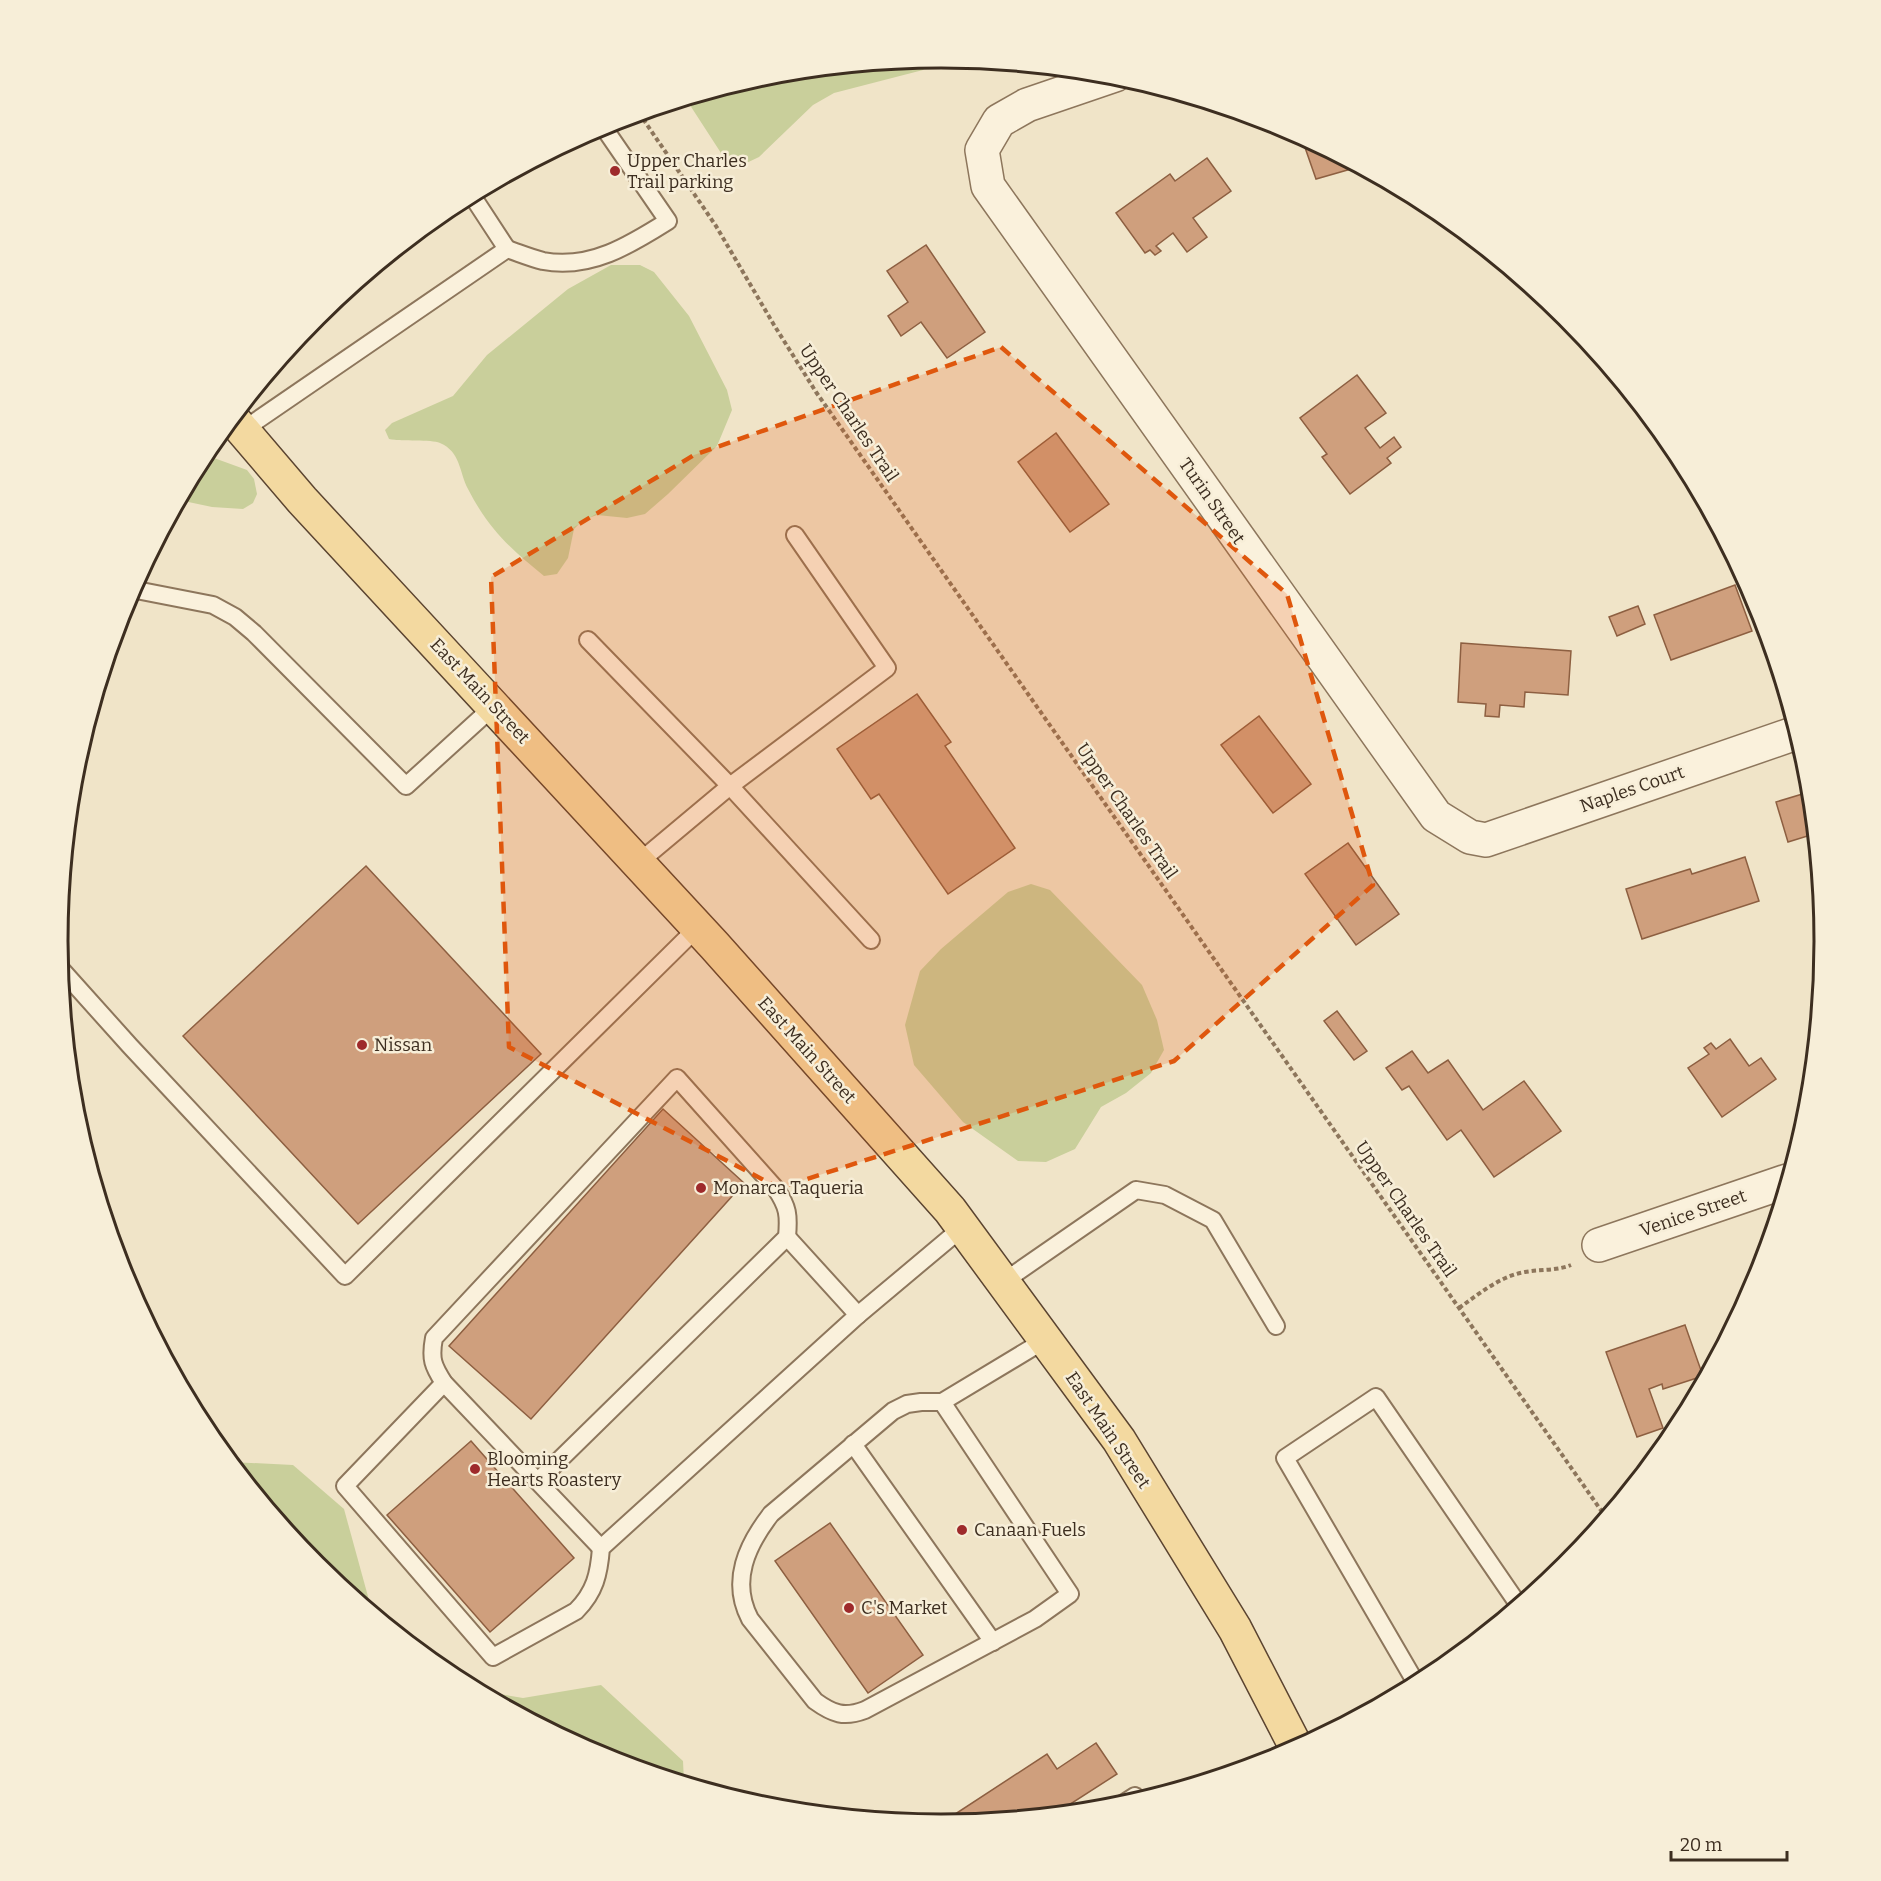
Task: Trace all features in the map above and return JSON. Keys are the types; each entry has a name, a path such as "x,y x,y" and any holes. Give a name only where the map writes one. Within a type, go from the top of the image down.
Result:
{"main road":[{"name":"East Main Street","path":"237,424 302,501 698,927 963,1227 1119,1440 1235,1629 1292,1739"}],"street":[{"name":"Turin Street","path":"1096,82 1027,105 999,121 982,150 988,186 1436,816 1468,836"},
{"name":"Naples Court","path":"1468,836 1486,840 1789,735"},
{"name":"Venice Street","path":"1599,1245 1779,1182"}],"lane":[{"path":"476,202 507,249 543,261 574,262 609,255 668,221 608,133"},
{"path":"237,424 507,249"},
{"path":"639,863 730,786 887,668 795,535"},
{"path":"141,591 213,605 235,617 262,641 406,786 494,706"},
{"path":"588,640 730,786 871,940"},
{"path":"69,978 345,1276 698,927"},
{"path":"538,1481 787,1237 789,1219 785,1203 776,1189 677,1078 434,1338 431,1353 434,1367 444,1383 601,1548"},
{"path":"1003,1282 1136,1190 1165,1195 1213,1220 1276,1326"},
{"path":"444,1383 345,1486 493,1657 576,1611 586,1600 594,1585 601,1548 858,1315 963,1227"},
{"path":"787,1237 858,1315"},
{"path":"942,1402 1070,1594 1035,1619 865,1710 853,1715 827,1710 815,1701 750,1619 744,1606 741,1593 742,1575 756,1532 771,1514 893,1411 907,1404 942,1402 1045,1340"},
{"path":"1411,1675 1285,1458 1376,1397 1514,1598"},
{"path":"854,1444 993,1642"}],"path":[{"name":"Upper Charles Trail","path":"644,120 727,243 816,392 1601,1511"},
{"path":"1459,1308 1509,1276 1568,1266 1581,1261 1599,1245"}],"highlighted area":[{"path":"1001,347 1287,594 1373,885 1174,1061 779,1188 509,1047 491,577 694,455"}],"green space":[{"path":"925,68 834,93 813,105 759,157 740,166 721,153 690,105 770,84 827,75 883,69"},
{"path":"611,265 640,265 654,272 689,316 727,390 732,410 717,446 668,494 645,514 627,518 597,515 583,520 574,529 568,558 557,574 544,576 510,547 492,527 468,489 456,457 447,447 436,442 389,439 385,430 392,423 453,396 487,355 568,289"},
{"path":"213,458 247,470 254,479 257,494 253,503 243,509 212,507 186,501"},
{"path":"1031,884 1050,890 1142,985 1157,1020 1164,1050 1151,1073 1126,1093 1101,1107 1075,1149 1046,1162 1018,1161 963,1122 914,1065 905,1025 920,971 941,949 1008,892"},
{"path":"241,1462 293,1465 344,1509 369,1600 323,1558 284,1516"},
{"path":"601,1685 683,1761 684,1774 606,1747 499,1694 523,1698"}],"building":[{"path":"1305,148 1349,170 1316,179"},
{"path":"1207,158 1231,191 1193,218 1207,237 1187,252 1173,233 1156,246 1161,251 1155,255 1150,250 1145,253 1116,213 1170,174 1175,181"},
{"path":"926,245 985,332 947,358 921,322 901,336 888,316 908,302 887,271"},
{"path":"1357,375 1386,413 1365,428 1380,448 1394,437 1401,447 1387,458 1391,463 1350,494 1322,457 1327,454 1300,418"},
{"path":"1056,433 1109,504 1070,532 1018,462"},
{"path":"1735,585 1752,631 1671,660 1654,615"},
{"path":"1638,606 1645,624 1617,636 1609,617"},
{"path":"1461,643 1571,651 1568,695 1525,692 1524,707 1500,705 1499,717 1485,716 1486,704 1458,702"},
{"path":"917,694 951,742 945,746 1015,848 948,894 879,794 871,799 837,749"},
{"path":"1259,716 1311,784 1273,813 1221,745"},
{"path":"1801,794 1807,836 1788,842 1776,802"},
{"path":"1348,843 1399,914 1356,945 1305,874"},
{"path":"1745,857 1759,901 1642,939 1626,889 1690,869 1692,874"},
{"name":"Nissan","path":"366,866 541,1054 358,1224 183,1036"},
{"path":"1337,1011 1367,1051 1354,1060 1324,1021"},
{"path":"1730,1039 1749,1066 1761,1058 1776,1079 1722,1117 1688,1068 1709,1054 1704,1048 1711,1043 1716,1049"},
{"path":"1412,1051 1428,1073 1448,1060 1483,1110 1524,1081 1561,1131 1494,1177 1461,1130 1447,1140 1409,1086 1402,1090 1386,1068"},
{"path":"663,1109 744,1183 531,1419 449,1346"},
{"path":"1685,1325 1701,1370 1696,1378 1663,1389 1662,1384 1649,1389 1663,1428 1637,1437 1606,1352"},
{"path":"471,1441 574,1558 490,1632 387,1515"},
{"name":"C's Market","path":"830,1523 923,1655 868,1693 775,1561"},
{"path":"1096,1743 1117,1774 1072,1803 998,1812 956,1813 1047,1754 1057,1769"}],"place":[{"name":"Upper Charles Trail parking","path":"615,171"},
{"name":"Nissan","path":"362,1045"},
{"name":"Monarca Taqueria","path":"701,1188"},
{"name":"Blooming Hearts Roastery","path":"475,1469"},
{"name":"Canaan Fuels","path":"962,1530"},
{"name":"C's Market","path":"849,1608"}]}
